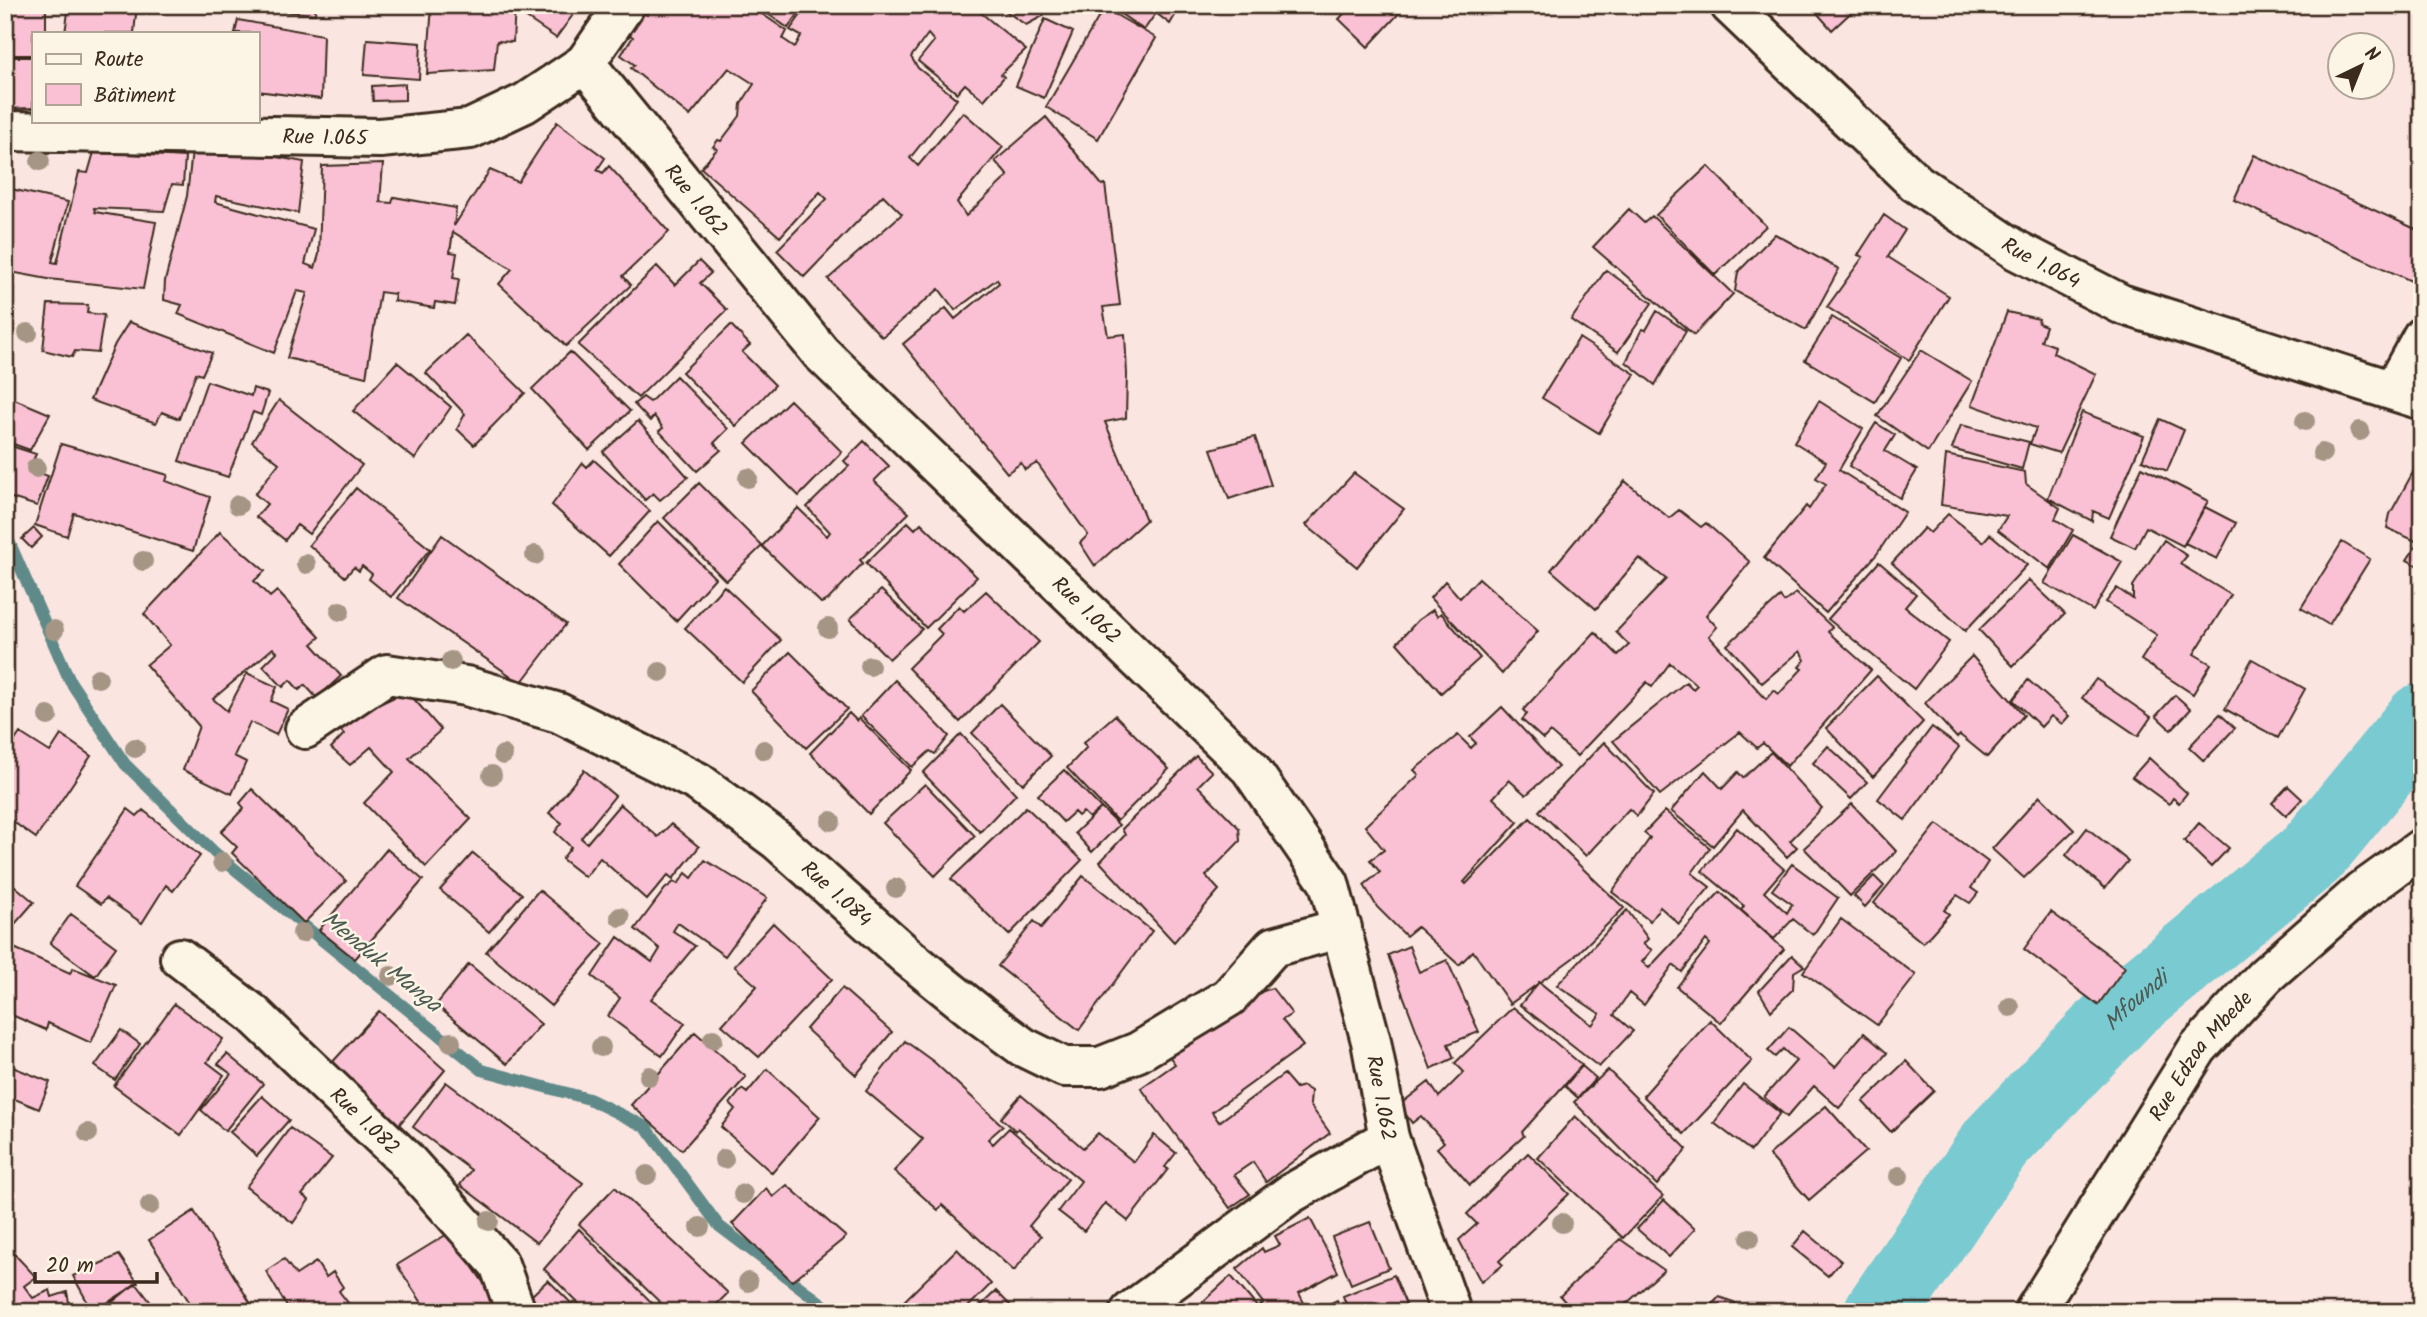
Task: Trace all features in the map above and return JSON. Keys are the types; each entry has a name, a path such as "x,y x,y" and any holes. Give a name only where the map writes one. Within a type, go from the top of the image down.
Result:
{"street":[{"path":"585,63 625,5"},
{"name":"Rue 1.064","path":"1730,5 1916,183 2016,250 2121,303 2407,395"},
{"name":"Rue 1.065","path":"5,131 380,138 470,129 525,103 585,63"},
{"name":"Rue 1.062","path":"585,63 821,353 1250,768 1329,883 1371,1041 1389,1138 1451,1312"},
{"path":"2407,395 2422,337"},
{"name":"Rue 1.084","path":"305,729 387,674 466,686 559,713 698,782 778,841 909,958 981,1016 1023,1047 1064,1067 1100,1067 1138,1052 1229,997 1273,947 1342,929"},
{"name":"Rue Edzoa Mbede","path":"2034,1312 2198,1048 2265,976 2361,892 2422,848"},
{"name":"Rue 1.082","path":"180,958 252,1013 405,1159 499,1264 516,1312"},
{"path":"1130,1312 1290,1194 1389,1138"}],"building":[{"path":"5,5 46,5 46,32 32,32 32,55 5,55"},
{"path":"69,5 137,5 134,32 65,32"},
{"path":"157,5 316,5 315,14 243,8 242,14"},
{"path":"432,5 515,5 513,42 497,41 494,70 427,74"},
{"path":"529,5 564,5 575,12 556,38 522,15"},
{"path":"653,5 749,5 787,31 783,39 795,47 801,36 790,30 808,5 988,5 980,12 1026,50 1001,74 1004,77 984,100 965,84 957,93 918,61 934,41 928,34 911,57 918,68 957,99 910,158 918,166 963,112 1003,147 957,202 966,216 1008,176 995,161 1046,117 1102,185 1105,184 1120,305 1103,307 1108,336 1125,334 1127,374 1126,418 1105,422 1146,520 1095,566 1080,543 1088,535 1037,463 1025,470 1021,463 1007,473 903,344 946,308 955,319 999,283 997,279 955,310 939,289 882,337 828,279 902,214 883,195 804,277 777,250 827,199 820,192 780,237 701,168 717,149 713,147 718,140 721,141 740,116 741,104 754,84 729,68 690,116 631,68 635,65 621,55 633,37 628,34 643,12 647,15"},
{"path":"755,5 805,5 788,28"},
{"path":"997,5 1048,5 1043,16 1026,25"},
{"path":"1108,5 1181,5 1170,24 1156,13 1144,30"},
{"path":"1352,5 1399,5 1403,9 1368,47 1339,19"},
{"path":"1810,5 1859,5 1832,30"},
{"path":"1104,8 1156,38 1098,139 1046,107"},
{"path":"1045,19 1073,32 1044,98 1016,86"},
{"path":"238,20 323,35 321,99 259,91 259,32 235,32"},
{"path":"367,39 421,43 419,79 364,75"},
{"path":"5,57 32,57 32,108 5,109"},
{"path":"405,84 405,100 373,101 372,86"},
{"path":"557,122 605,158 597,170 603,173 609,166 669,232 623,276 631,285 566,346 499,284 512,269 453,232 450,252 457,253 453,278 459,279 455,305 435,302 434,308 394,301 395,294 380,292 366,377 287,358 307,293 297,291 274,353 178,314 182,305 164,300 165,281 187,196 193,142 304,162 298,213 216,196 215,202 314,229 305,264 315,268 319,254 322,166 383,164 380,202 392,203 394,197 456,208 454,226 490,170 518,182"},
{"path":"94,152 185,157 183,185 172,184 164,211 94,208 95,212 156,222 143,289 48,279 5,271 5,210 11,189 68,202 52,262 57,263 79,172 88,173"},
{"path":"2254,155 2422,232 2422,286 2234,200"},
{"path":"1708,166 1766,226 1715,275 1656,215"},
{"path":"1629,209 1644,223 1652,216 1733,294 1694,335 1593,247"},
{"path":"1884,215 1905,230 1888,257 1949,296 1909,360 1827,307 1863,257 1858,255"},
{"path":"1775,234 1839,269 1806,330 1735,291 1738,272"},
{"path":"699,261 711,273 700,283 727,310 638,398 578,345 657,266 675,285"},
{"path":"1606,270 1652,303 1618,352 1571,320"},
{"path":"48,304 88,305 87,313 104,315 98,353 75,351 72,357 43,350"},
{"path":"1657,311 1686,331 1655,385 1626,362 1642,329 1646,330"},
{"path":"2007,312 2039,319 2038,323 2046,326 2041,341 2055,346 2053,353 2096,374 2059,453 2030,444 2036,428 1972,405"},
{"path":"1832,317 1901,358 1875,402 1805,360"},
{"path":"129,322 212,353 202,375 196,373 179,419 162,412 156,423 90,400 115,344"},
{"path":"731,325 750,345 742,352 775,385 736,426 682,372"},
{"path":"466,335 525,393 474,445 457,429 465,414 426,373"},
{"path":"1579,338 1635,374 1599,433 1542,398"},
{"path":"1921,350 1972,381 1928,452 1877,416"},
{"path":"570,352 630,411 589,450 532,389"},
{"path":"397,362 451,407 415,459 353,411"},
{"path":"676,376 728,429 714,443 721,450 697,471 659,431 663,428 654,416 650,421 634,404 643,397 650,402"},
{"path":"207,381 251,396 253,388 268,393 261,415 253,412 228,477 179,461"},
{"path":"5,395 50,414 30,450 5,441"},
{"path":"279,400 362,465 309,534 297,525 285,540 256,517 267,504 255,494 279,463 252,442"},
{"path":"790,400 842,452 799,496 746,443"},
{"path":"1819,401 1863,429 1839,470 1905,512 1877,554 1826,613 1764,558 1806,506 1809,509 1826,484 1816,478 1826,462 1794,442"},
{"path":"2082,412 2144,436 2109,518 2093,511 2092,521 2048,498"},
{"path":"2160,419 2184,430 2167,471 2142,460"},
{"path":"638,421 688,477 660,500 653,493 645,500 603,452"},
{"path":"1876,423 1895,435 1885,451 1917,470 1900,498 1849,466"},
{"path":"1961,425 2029,442 2022,469 1952,449"},
{"path":"1255,437 1271,485 1229,499 1211,449"},
{"path":"864,441 889,466 874,481 909,513 860,560 863,563 828,600 821,603 762,546 798,508 827,536 830,532 807,507 849,466 844,461"},
{"path":"5,444 36,454 29,469 48,476 37,506 5,496"},
{"path":"61,444 168,475 166,481 210,497 193,551 74,513 67,536 35,525"},
{"path":"1946,455 2025,472 2026,484 2060,508 2055,519 2073,530 2050,569 1998,530 2007,516 1941,505"},
{"path":"594,460 650,511 609,556 552,505 583,463 587,467"},
{"path":"2417,465 2422,467 2422,544 2387,528 2390,514"},
{"path":"2142,467 2208,501 2183,546 2146,527 2135,548 2110,536"},
{"path":"1354,473 1404,509 1357,567 1306,525"},
{"path":"1625,481 1669,518 1679,510 1701,527 1706,523 1750,562 1706,615 1717,627 1709,636 1766,699 1774,690 1779,694 1802,669 1799,667 1805,660 1800,651 1762,683 1727,645 1780,597 1784,602 1796,593 1832,627 1828,632 1871,670 1787,766 1763,743 1757,748 1740,732 1660,795 1613,741 1686,682 1693,689 1697,685 1670,663 1652,687 1647,682 1577,756 1550,732 1543,739 1522,720 1527,714 1523,710 1595,632 1618,655 1629,645 1616,632 1666,579 1639,558 1596,609 1551,570"},
{"path":"699,483 762,546 726,581 664,518"},
{"path":"356,488 430,549 391,597 369,579 372,574 362,566 359,571 354,567 345,577 309,545"},
{"path":"2205,507 2236,523 2217,559 2185,543"},
{"path":"1948,514 1983,542 1990,534 2027,565 1965,631 1892,563 1924,528 1930,533"},
{"path":"658,521 715,578 676,621 619,564"},
{"path":"908,522 915,529 921,523 977,577 926,628 866,563"},
{"path":"34,528 42,537 31,548 22,539"},
{"path":"220,532 265,571 254,581 270,597 277,591 320,637 312,644 341,676 317,698 305,685 299,690 290,680 283,687 263,666 277,652 273,648 213,699 227,711 247,673 277,687 271,701 288,709 276,735 250,722 234,756 246,762 232,794 183,770 199,726 146,665 170,645 144,614"},
{"path":"442,535 566,624 521,683 398,598"},
{"path":"2073,535 2122,562 2093,611 2044,583"},
{"path":"2164,540 2187,556 2180,564 2231,595 2194,654 2211,664 2193,694 2141,660 2157,635 2106,602 2117,588 2133,599 2133,586"},
{"path":"2342,542 2370,559 2329,625 2301,608"},
{"path":"2416,546 2422,549 2422,568 2407,560"},
{"path":"1879,562 1916,594 1905,607 1949,642 1914,689 1828,619"},
{"path":"1479,578 1538,631 1502,674 1430,598 1445,581 1460,598"},
{"path":"2029,580 2065,614 2013,666 1979,630"},
{"path":"724,586 781,640 742,682 685,628"},
{"path":"881,590 922,629 889,659 850,619"},
{"path":"986,591 1039,642 960,722 908,668 942,634 937,629 959,606 964,611"},
{"path":"1433,610 1437,616 1441,613 1480,658 1441,693 1397,643 1418,620"},
{"path":"790,652 847,709 806,748 751,691"},
{"path":"1972,656 2024,715 1987,757 1960,735 1957,738 1925,703"},
{"path":"2252,659 2305,689 2278,738 2225,709"},
{"path":"1877,676 1923,722 1873,777 1826,728"},
{"path":"2096,679 2151,717 2138,736 2082,698"},
{"path":"895,680 949,736 935,754 930,751 912,767 861,716"},
{"path":"2028,680 2069,716 2062,724 2051,716 2041,727 2013,700"},
{"path":"407,691 441,730 409,758 471,819 426,867 364,803 394,772 371,747 350,765 331,748 344,734 332,722 365,711"},
{"path":"2175,695 2191,709 2171,730 2156,716"},
{"path":"1000,704 1051,756 1023,784 972,733"},
{"path":"1502,707 1558,767 1526,795 1509,780 1493,798 1518,822 1464,882 1466,884 1530,818 1624,908 1573,958 1510,1004 1473,951 1459,965 1417,927 1406,936 1377,907 1364,885 1380,872 1370,860 1384,850 1365,826 1419,775 1414,770 1458,735 1471,748 1476,743 1470,737"},
{"path":"849,713 857,721 859,718 911,770 869,814 810,753"},
{"path":"2220,714 2235,728 2204,761 2189,747"},
{"path":"1115,715 1169,769 1117,821 1067,768 1087,747 1083,743"},
{"path":"1932,727 1959,747 1905,820 1878,799"},
{"path":"20,733 50,752 61,735 91,756 36,838 5,816 5,755"},
{"path":"961,734 1016,794 980,832 923,773"},
{"path":"1604,742 1654,794 1637,816 1629,809 1586,856 1539,811"},
{"path":"1828,746 1867,782 1851,799 1813,763"},
{"path":"1771,752 1822,808 1790,841 1797,847 1787,857 1743,810 1713,846 1671,811 1705,771 1722,789 1738,772 1743,778"},
{"path":"1196,756 1212,772 1198,786 1239,828 1240,841 1206,876 1219,890 1174,942 1100,862 1125,835 1122,829"},
{"path":"2149,758 2187,793 2179,803 2173,798 2169,804 2132,777"},
{"path":"584,770 615,796 581,838 587,843 620,804 658,837 671,824 699,847 673,879 668,875 647,900 600,858 585,877 562,859 571,847 555,832 562,823 549,813"},
{"path":"1064,770 1101,808 1089,818 1083,812 1078,816 1074,812 1063,822 1038,795"},
{"path":"925,784 975,836 935,876 883,823"},
{"path":"2288,786 2302,799 2286,816 2272,803"},
{"path":"252,789 346,881 304,923 232,853 237,847 221,832 244,808 240,803"},
{"path":"2040,796 2074,830 2024,878 1992,849"},
{"path":"1852,804 1896,851 1850,896 1804,848"},
{"path":"1026,807 1082,860 1009,935 951,879"},
{"path":"1101,808 1119,825 1092,852 1075,833"},
{"path":"128,809 137,816 143,810 200,856 173,891 166,885 142,923 106,898 101,904 75,886"},
{"path":"1665,811 1710,848 1692,873 1710,887 1679,924 1660,907 1650,921 1612,892 1650,838 1644,833"},
{"path":"2199,823 2229,848 2211,867 2184,841"},
{"path":"1937,824 1988,862 1971,888 1978,893 1970,903 1957,895 1944,910 1949,914 1923,943 1874,903"},
{"path":"1737,828 1784,869 1764,892 1787,913 1792,904 1772,890 1792,864 1838,898 1813,935 1793,919 1774,939 1741,910 1744,906 1702,871"},
{"path":"2087,828 2128,861 2105,888 2066,855"},
{"path":"387,849 423,880 355,959 319,930"},
{"path":"473,853 522,894 489,932 440,890"},
{"path":"705,860 767,898 725,956 678,923 673,931 695,946 651,999 685,1023 662,1056 608,1016 620,998 592,976 618,937 652,962 660,949 635,929 665,889 674,882 678,884 686,873 692,878"},
{"path":"1083,876 1152,931 1079,1030 998,966 1034,921 1041,928"},
{"path":"1874,876 1884,886 1865,907 1854,896"},
{"path":"9,881 34,902 8,932 5,930 5,885"},
{"path":"539,890 604,944 551,1006 486,952"},
{"path":"1720,892 1784,949 1721,1023 1677,987 1710,944 1706,940 1682,972 1673,965 1644,1005 1629,993 1614,1015 1633,1031 1599,1067 1520,1005 1539,982 1592,1025 1600,1014 1557,985 1627,910 1648,939 1643,944 1652,950 1642,962 1649,968"},
{"path":"2051,912 2125,967 2098,1005 2024,949"},
{"path":"71,914 116,947 95,976 50,943"},
{"path":"1841,919 1916,975 1877,1025 1803,972"},
{"path":"773,923 832,979 759,1057 722,1025 757,986 734,966"},
{"path":"5,944 70,973 73,968 116,985 91,1043 48,1023 46,1030 5,1012"},
{"path":"1409,946 1419,972 1447,960 1479,1032 1448,1044 1454,1058 1431,1069 1388,955"},
{"path":"1792,955 1804,966 1794,972 1793,989 1771,1011 1759,991"},
{"path":"469,964 541,1024 507,1064 436,1005"},
{"path":"842,988 892,1032 856,1075 806,1029"},
{"path":"1272,988 1292,1014 1282,1020 1303,1046 1212,1112 1219,1122 1284,1074 1296,1088 1303,1086 1311,1091 1310,1105 1330,1133 1266,1182 1253,1162 1234,1175 1250,1194 1230,1208 1141,1088 1175,1064 1160,1044 1204,1033 1258,993"},
{"path":"174,1004 223,1039 207,1062 224,1075 181,1135 114,1086"},
{"path":"1513,1007 1582,1065 1522,1132 1524,1136 1470,1185 1437,1148 1444,1142 1421,1116 1412,1123 1399,1105 1429,1082 1439,1097 1464,1072 1455,1063"},
{"path":"379,1011 445,1070 397,1127 329,1066"},
{"path":"1710,1020 1752,1061 1684,1134 1643,1096"},
{"path":"1789,1027 1835,1067 1864,1033 1887,1053 1839,1108 1814,1086 1787,1117 1764,1097 1796,1061 1783,1049 1775,1057 1768,1051"},
{"path":"121,1030 140,1044 115,1080 95,1066"},
{"path":"695,1032 746,1077 682,1150 631,1105"},
{"path":"905,1041 934,1062 1003,1126 988,1139 993,1144 1009,1128 1068,1179 1029,1226 1041,1236 1014,1271 942,1205 938,1210 894,1171 923,1139 866,1091"},
{"path":"227,1054 263,1084 225,1131 201,1110 231,1074 218,1064"},
{"path":"1906,1061 1934,1091 1891,1132 1863,1102"},
{"path":"5,1064 50,1082 39,1109 10,1097 5,1108"},
{"path":"1582,1066 1596,1078 1578,1098 1565,1086"},
{"path":"767,1069 820,1117 772,1173 721,1127 735,1109 730,1104 742,1089 747,1093"},
{"path":"1608,1070 1687,1149 1657,1185 1574,1102"},
{"path":"446,1082 583,1183 537,1243 460,1185 471,1170 413,1127"},
{"path":"1743,1084 1780,1113 1751,1151 1714,1123"},
{"path":"1021,1095 1083,1148 1098,1133 1134,1162 1154,1135 1176,1153 1165,1167 1168,1169 1128,1221 1105,1203 1084,1231 1058,1211 1081,1181 1018,1128 1016,1131 1001,1118"},
{"path":"262,1096 289,1120 257,1156 230,1132"},
{"path":"1826,1106 1866,1151 1809,1200 1769,1155"},
{"path":"1575,1116 1663,1196 1623,1238 1538,1158"},
{"path":"290,1128 332,1158 302,1195 309,1200 293,1223 246,1187"},
{"path":"1528,1153 1569,1194 1499,1261 1503,1265 1481,1282 1459,1240 1477,1224 1467,1214"},
{"path":"787,1185 846,1237 792,1281 732,1224 766,1188 773,1197"},
{"path":"615,1187 728,1293 709,1312 670,1312 579,1224"},
{"path":"1664,1200 1695,1229 1669,1257 1637,1229"},
{"path":"194,1211 256,1312 196,1312 149,1240"},
{"path":"1310,1218 1338,1272 1299,1293 1307,1309 1198,1312 1195,1309 1231,1276 1258,1308 1263,1303 1237,1269 1262,1248 1264,1252 1280,1245 1275,1236"},
{"path":"1370,1222 1389,1268 1351,1284 1332,1237"},
{"path":"579,1229 661,1312 587,1312 544,1269"},
{"path":"1805,1231 1841,1261 1828,1276 1792,1247"},
{"path":"449,1233 504,1312 428,1312 397,1265"},
{"path":"1620,1239 1664,1270 1617,1312 1574,1312 1560,1296"},
{"path":"5,1244 36,1277 24,1286 33,1298 50,1290 52,1297 67,1292 71,1312 5,1312"},
{"path":"957,1249 991,1284 963,1312 893,1312"},
{"path":"119,1255 138,1283 93,1312 73,1276"},
{"path":"284,1259 296,1275 316,1262 326,1277 333,1272 343,1287 339,1291 355,1312 290,1312 266,1271"},
{"path":"1394,1275 1409,1312 1349,1312 1343,1296"},
{"path":"548,1280 580,1312 545,1312 530,1297"},
{"path":"136,1283 158,1312 100,1312"},
{"path":"996,1291 1017,1312 974,1312"},
{"path":"1719,1297 1734,1302 1744,1312 1705,1312"},
{"path":"1337,1300 1343,1312 1313,1312"}],"waterway":[{"name":"Menduk Manga","path":"5,532 70,681 125,764 215,853 482,1070 589,1099 646,1127 719,1226 833,1312"},
{"name":"Mfoundi","path":"1881,1312 1996,1143 2127,1006 2312,854 2422,720"}]}
